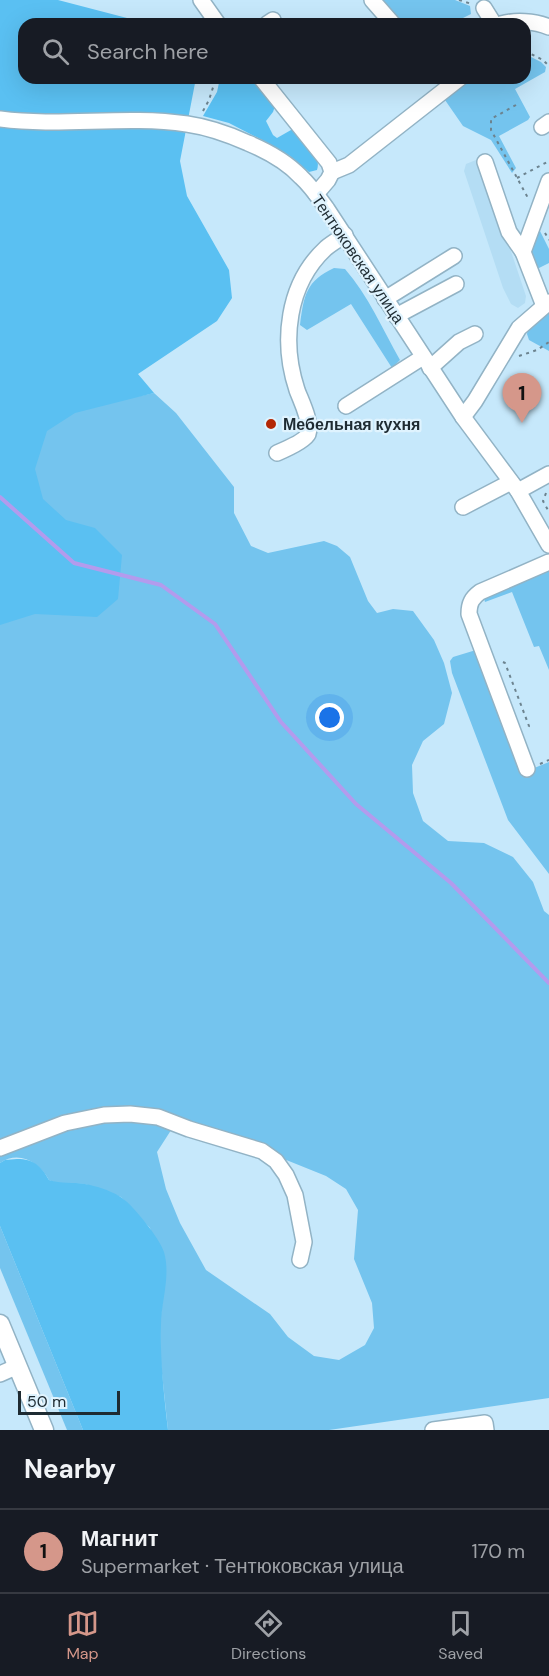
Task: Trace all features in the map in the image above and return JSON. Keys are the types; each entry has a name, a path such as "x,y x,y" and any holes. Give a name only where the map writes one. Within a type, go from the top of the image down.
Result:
{"main road":[{"path":"0,1324 44,1430"}],"street":[{"path":"201,0 214,18"},
{"path":"372,0 388,18"},
{"path":"484,8 490,18"},
{"path":"531,24 549,27"},
{"path":"266,84 329,163 332,172"},
{"path":"316,194 332,172 349,165 442,84"},
{"name":"Тентюковская улица","path":"0,119 63,123 163,122 187,124 209,129 265,150 286,163 316,194 345,235 463,417 515,487 549,544"},
{"path":"463,417 476,401 519,328 546,304 523,252 509,232 485,162"},
{"path":"523,252 549,181"},
{"path":"277,453 306,438 308,432 307,421 290,369 287,344 294,300 304,275 326,249 345,235"},
{"path":"385,299 454,256"},
{"path":"396,315 456,284"},
{"path":"346,406 475,334"},
{"path":"464,507 549,474"},
{"path":"526,769 469,614 469,606 480,592 549,562"},
{"path":"0,1148 76,1120 104,1115 130,1114 158,1117 262,1151 276,1161 286,1175 294,1195 304,1242 300,1260"},
{"path":"0,1374 18,1366"},
{"path":"433,1430 485,1423 486,1430"}],"path":[{"path":"531,54 549,66"},
{"path":"187,124 204,111 214,84"},
{"path":"516,105 491,119 491,130 536,215"},
{"path":"517,178 549,161"},
{"path":"497,364 537,350 549,342"},
{"path":"549,491 546,492 543,501 549,512"}],"shaded area":[{"path":"0,0 58,0 127,18 18,18 18,84 195,84 180,161 187,196 229,270 232,298 217,321 138,374 154,393 75,413 47,431 35,469 43,499 66,520 95,528 122,555 118,599 97,617 35,614 0,625"},
{"path":"377,0 455,0 470,6 471,14 463,18 392,18"},
{"path":"531,57 546,67 545,72 531,80"},
{"path":"219,84 258,84 275,106 266,121 273,135 277,138 291,130 296,130 315,154 317,170 309,172 290,156 264,141 229,123 203,116 217,92"},
{"path":"458,84 524,84 515,89 530,117 499,136 516,168 512,173 491,140 463,126 445,100 446,94"},
{"path":"476,160 481,162 526,296 525,303 518,308 511,304 503,288 464,171 466,164"},
{"path":"538,230 549,249 549,263 535,270 531,250"},
{"path":"334,268 345,269 368,301 400,360 392,368 351,304 307,330 300,325 308,290 317,278"},
{"path":"549,310 549,351 529,340 527,334 528,328"},
{"path":"154,393 176,413 234,487 234,513 251,546 268,553 324,541 337,546 350,557 368,601 377,613 393,609 413,611 434,640 444,663 452,693 444,724 423,741 412,765 413,793 423,821 448,841 484,843 513,857 533,882 544,911 549,915 549,1398 329,1430 168,1430 161,1364 160,1322 165,1281 150,1228 121,1197 85,1184 56,1183 49,1180 34,1163 21,1158 7,1159 0,1163 0,622 65,523 40,501 31,469 44,428 74,410","holes":["192,1122 326,1176 346,1189 358,1210 354,1259 372,1303 374,1328 365,1345 339,1360 314,1356 288,1337 270,1314 206,1270 180,1223 166,1189 157,1152 175,1124"]},
{"path":"549,568 549,670 539,646 534,647 512,592 485,602 483,595"},
{"path":"476,650 522,773 549,762 549,874 508,820 452,673 450,661 453,657"},
{"path":"17,1159 28,1160 36,1164 49,1180 89,1185 119,1196 138,1213 162,1246 166,1270 161,1316 161,1351 168,1430 83,1430 0,1226 0,1163"},
{"path":"0,1226 83,1430 67,1430 0,1268"}],"waterway":[{"path":"0,497 74,563 161,585 215,624 281,722 356,804 451,883 549,983"}],"place":[{"name":"Магнит","path":"522,423"},
{"name":"Мебельная кухня","path":"271,424"}]}
